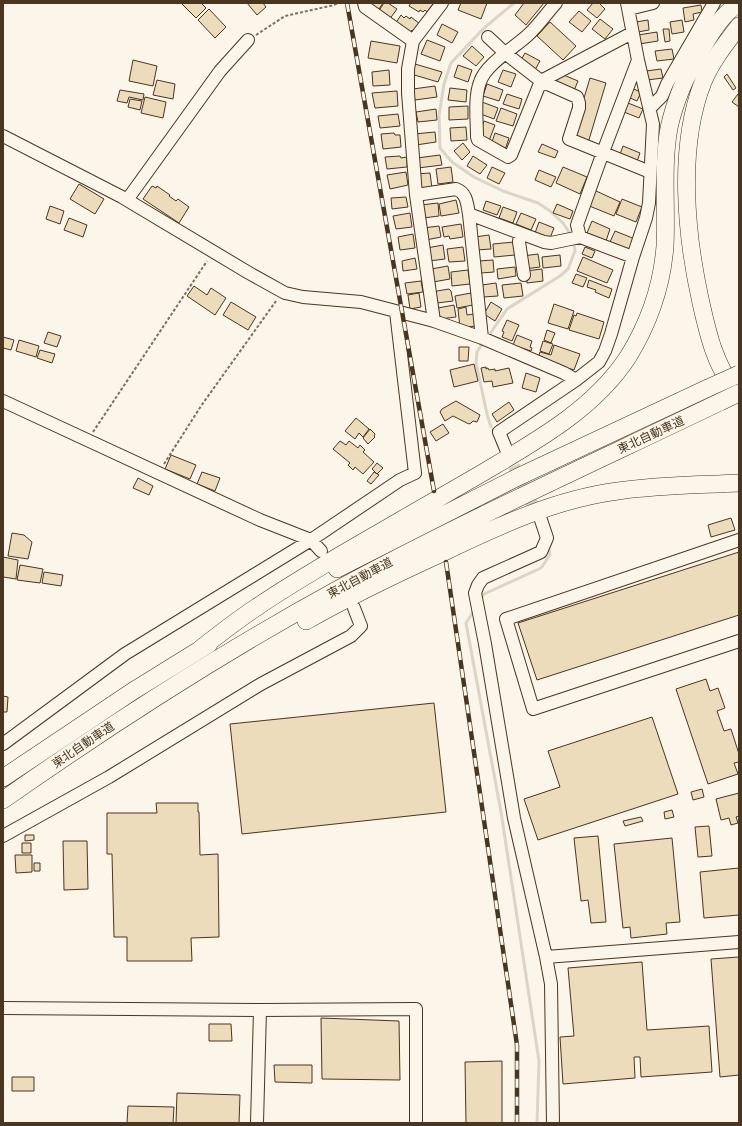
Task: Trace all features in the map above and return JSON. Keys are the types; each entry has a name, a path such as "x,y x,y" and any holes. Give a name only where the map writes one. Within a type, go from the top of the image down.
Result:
{"highway":[{"path":"199,650 257,607 318,568 513,455 551,431 580,408 611,379 627,359 638,340 653,305 659,285 665,244 664,175 669,128 683,83 693,62 715,26 739,4"},
{"path":"739,26 713,64 704,81 700,93 689,136 687,183 690,239 703,312 712,346 721,368 728,381 739,394"},
{"name":"東北自動車道","path":"3,778 133,690 324,576 478,497 739,374"},
{"name":"東北自動車道","path":"3,800 101,733 211,663 326,596 526,494 739,394"},
{"path":"211,663 277,637 382,580 501,525 534,512 618,490 739,483"}],"street":[{"path":"364,3 366,7 413,41"},
{"path":"434,321 416,195 407,79 413,41 442,3"},
{"path":"556,3 528,35 505,53 489,69 480,82 477,99 477,137 479,142 510,157 541,81 632,32"},
{"path":"506,449 499,432 576,380 599,362 603,356 611,334 648,209 653,124 632,32 628,6 653,3"},
{"path":"650,108 662,96 667,84 714,3"},
{"path":"488,37 505,53 541,81 574,95 579,100 579,108 568,139 650,172"},
{"path":"127,200 220,71 248,40"},
{"path":"580,237 577,225 638,60"},
{"path":"3,136 127,200 281,291 303,297 361,302 434,321 482,338 564,373 576,380"},
{"path":"416,195 456,189 465,195 469,214 482,338"},
{"path":"469,214 548,243 580,237 633,257"},
{"path":"520,233 519,242 524,275"},
{"path":"3,744 125,654 311,540 400,480 415,473 396,312"},
{"path":"3,401 260,520 311,540 320,551"},
{"path":"540,520 547,538 541,552 483,578 478,584 475,593 514,818 551,984 553,1123"},
{"path":"739,540 506,619 533,709 739,641"},
{"path":"3,836 109,777 261,684 351,636 361,626 354,608"},
{"path":"546,957 739,942"},
{"path":"3,1008 260,1010 416,1009 416,1123"},
{"path":"257,1123 260,1010"}],"path":[{"path":"248,40 285,16 338,3"},
{"path":"88,440 213,251"},
{"path":"158,473 201,406 278,298 281,291"}],"building":[{"path":"181,3 201,3 206,8 196,18"},
{"path":"247,3 263,3 266,7 257,15"},
{"path":"365,3 383,3 377,12"},
{"path":"384,3 388,3 397,9 389,20 378,12"},
{"path":"411,3 433,4 427,12 425,10 423,12 420,10 419,12 409,6"},
{"path":"461,3 487,3 481,19 458,10"},
{"path":"524,3 544,3 526,25 515,15"},
{"path":"593,3 599,3 605,9 597,18 587,10"},
{"path":"701,5 702,12 693,14 694,20 685,22 683,8"},
{"path":"209,9 226,27 215,38 198,20"},
{"path":"579,11 591,21 582,32 569,22"},
{"path":"401,15 404,18 406,16 410,19 411,17 420,24 415,32 412,30 410,33 395,24"},
{"path":"600,19 613,29 605,39 592,29"},
{"path":"648,20 649,30 638,32 636,22"},
{"path":"682,20 684,32 672,34 670,22"},
{"path":"550,22 576,46 563,60 537,36"},
{"path":"442,24 458,32 452,43 437,35"},
{"path":"663,29 669,29 670,41 665,42"},
{"path":"657,32 658,41 639,44 638,35"},
{"path":"427,40 445,47 440,61 421,54"},
{"path":"371,41 400,46 397,63 368,58"},
{"path":"472,46 484,57 476,66 463,56"},
{"path":"672,49 674,59 657,61 655,51"},
{"path":"525,53 540,61 535,70 520,62"},
{"path":"133,60 157,66 153,86 129,81"},
{"path":"415,64 442,72 438,82 411,74"},
{"path":"458,65 472,70 468,82 454,77"},
{"path":"661,69 663,78 647,80 646,71"},
{"path":"389,70 390,85 373,86 372,72"},
{"path":"503,70 516,74 511,87 498,82"},
{"path":"559,73 578,81 573,93 555,85"},
{"path":"727,74 736,88 733,90 724,77"},
{"path":"590,78 606,83 588,143 572,138"},
{"path":"157,80 175,84 173,99 153,95"},
{"path":"487,84 503,90 499,101 483,96"},
{"path":"435,86 437,97 415,100 413,89"},
{"path":"450,88 467,90 466,102 448,100"},
{"path":"631,88 641,92 637,101 628,97"},
{"path":"120,90 144,94 143,100 129,97 127,103 117,101"},
{"path":"397,91 398,106 375,108 372,93"},
{"path":"507,94 522,99 519,109 503,104"},
{"path":"738,94 739,95 739,107 732,102"},
{"path":"145,97 166,102 163,118 141,113"},
{"path":"130,99 142,101 140,110 128,107"},
{"path":"482,102 498,108 494,119 478,113"},
{"path":"628,103 643,109 639,118 624,112"},
{"path":"468,106 468,119 449,120 449,107"},
{"path":"501,108 517,114 513,126 496,121"},
{"path":"436,109 437,120 418,122 416,112"},
{"path":"398,114 400,126 380,128 378,116"},
{"path":"484,121 495,125 489,141 478,137"},
{"path":"466,127 467,140 451,141 450,128"},
{"path":"435,132 436,142 416,145 414,134"},
{"path":"394,133 395,135 400,135 401,147 383,149 381,134"},
{"path":"495,133 509,138 505,150 491,145"},
{"path":"463,143 470,152 462,160 454,151"},
{"path":"542,144 558,151 555,158 538,152"},
{"path":"623,146 640,153 636,164 619,157"},
{"path":"440,155 442,165 418,168 417,158"},
{"path":"400,156 401,158 407,157 407,167 387,169 385,157"},
{"path":"473,156 487,165 480,174 467,166"},
{"path":"451,167 453,182 438,184 436,169"},
{"path":"492,167 505,173 499,184 487,178"},
{"path":"563,167 587,177 580,194 556,183"},
{"path":"539,170 556,177 551,187 535,180"},
{"path":"406,172 408,185 390,189 387,175"},
{"path":"430,173 432,188 418,190 416,174"},
{"path":"79,184 104,199 95,214 70,199"},
{"path":"152,186 156,188 157,186 176,201 178,199 189,207 179,223 143,199"},
{"path":"594,190 620,202 614,216 587,205"},
{"path":"406,197 408,207 392,209 391,198"},
{"path":"622,199 642,207 636,222 616,214"},
{"path":"456,200 459,213 441,216 439,204"},
{"path":"486,201 501,206 497,215 483,210"},
{"path":"438,203 439,216 423,218 421,205"},
{"path":"557,204 573,211 570,219 553,213"},
{"path":"50,206 64,211 60,224 46,219"},
{"path":"503,207 517,212 513,223 499,218"},
{"path":"410,213 412,227 396,229 393,216"},
{"path":"521,213 536,219 531,230 516,224"},
{"path":"69,218 87,225 83,237 64,230"},
{"path":"592,221 610,229 606,241 587,233"},
{"path":"539,222 554,228 550,238 535,233"},
{"path":"461,224 463,237 450,239 449,236 444,237 442,227"},
{"path":"439,226 441,237 426,240 423,228"},
{"path":"615,231 635,239 630,250 610,242"},
{"path":"413,234 415,248 400,250 398,237"},
{"path":"489,235 491,249 476,250 475,237"},
{"path":"514,242 515,255 494,257 493,244"},
{"path":"443,245 445,259 429,261 427,248"},
{"path":"463,247 465,261 449,262 447,249"},
{"path":"585,247 595,251 592,258 582,254"},
{"path":"538,254 540,267 525,269 523,256"},
{"path":"560,255 561,266 543,268 542,257"},
{"path":"583,257 613,270 607,283 577,271"},
{"path":"415,258 417,269 403,271 402,261"},
{"path":"493,260 494,272 481,273 479,261"},
{"path":"448,266 450,279 433,282 431,269"},
{"path":"515,267 516,276 498,279 497,269"},
{"path":"542,269 543,281 527,283 526,271"},
{"path":"468,270 470,284 452,286 451,272"},
{"path":"576,274 587,278 583,287 572,283"},
{"path":"589,280 612,289 609,298 595,292 596,290 587,287"},
{"path":"421,281 423,292 407,294 405,283"},
{"path":"496,283 498,296 483,297 482,285"},
{"path":"521,283 523,296 504,298 502,285"},
{"path":"194,286 207,295 211,288 226,298 215,315 187,296"},
{"path":"449,289 451,291 453,301 437,303 435,293 437,291"},
{"path":"419,293 421,307 410,309 408,295"},
{"path":"471,293 473,305 457,308 455,296"},
{"path":"231,302 256,317 248,330 223,315"},
{"path":"491,302 502,309 495,321 484,314"},
{"path":"554,304 574,311 568,329 548,323"},
{"path":"454,305 456,317 440,319 438,308"},
{"path":"466,307 467,315 474,314 476,326 460,328 458,309"},
{"path":"577,313 604,322 599,339 569,330 574,315 576,316"},
{"path":"507,320 519,325 512,341 502,337 504,332 502,331"},
{"path":"547,330 555,333 551,343 544,340"},
{"path":"48,332 61,336 57,347 44,343"},
{"path":"517,335 532,341 530,347 532,348 531,351 513,345"},
{"path":"3,337 14,340 11,350 3,348"},
{"path":"19,340 39,346 36,357 16,351"},
{"path":"543,341 553,344 549,354 540,351"},
{"path":"554,345 580,354 574,370 538,358 540,352 551,355"},
{"path":"459,347 469,347 468,361 459,361"},
{"path":"40,350 55,354 52,363 37,358"},
{"path":"474,364 478,381 454,387 450,370"},
{"path":"486,367 486,369 488,368 489,370 495,369 495,371 509,368 513,383 493,387 492,381 484,382 481,368"},
{"path":"526,373 540,378 536,392 522,388"},
{"path":"456,401 480,415 477,422 473,421 469,424 453,416 445,421 440,412 442,409"},
{"path":"509,402 514,410 497,422 492,414"},
{"path":"356,418 369,429 363,437 359,433 355,439 345,431"},
{"path":"443,424 449,433 436,441 430,432"},
{"path":"370,429 375,434 375,437 368,444 363,438"},
{"path":"340,441 346,445 349,441 358,448 360,445 365,450 363,452 374,462 363,474 355,467 353,470 348,465 350,463 333,449"},
{"path":"171,455 196,465 190,479 165,469"},
{"path":"377,463 383,468 377,474 372,469"},
{"path":"202,472 220,478 215,491 197,484"},
{"path":"374,472 379,475 371,484 367,481"},
{"path":"138,478 153,486 149,495 133,488"},
{"path":"731,518 735,530 711,537 708,525"},
{"path":"12,533 24,535 32,542 28,559 8,556"},
{"path":"739,552 739,615 537,680 518,623"},
{"path":"3,557 18,560 16,579 3,577"},
{"path":"20,565 43,569 40,583 17,580"},
{"path":"44,572 63,575 61,586 42,583"},
{"path":"706,679 710,691 718,688 725,708 717,711 724,731 731,729 739,754 739,762 734,763 738,774 708,784 676,689"},
{"path":"3,696 8,697 7,712 3,712"},
{"path":"434,703 446,812 242,834 230,724"},
{"path":"652,717 678,794 538,840 524,799 560,787 548,751"},
{"path":"702,789 704,797 693,800 691,792"},
{"path":"739,793 739,816 736,817 738,823 731,825 729,818 721,820 716,799"},
{"path":"156,803 198,803 200,855 218,854 219,937 191,938 192,961 127,961 127,937 114,937 112,854 107,854 107,813 157,813"},
{"path":"672,810 674,817 665,819 664,812"},
{"path":"641,817 643,821 625,826 623,821"},
{"path":"709,826 712,856 698,857 695,827"},
{"path":"25,835 34,835 34,840 25,841"},
{"path":"598,836 606,922 591,923 588,900 581,901 574,838"},
{"path":"672,838 680,922 666,923 667,934 631,938 630,927 623,928 614,844"},
{"path":"63,841 87,841 88,889 64,890"},
{"path":"22,843 31,843 31,853 22,853"},
{"path":"15,855 32,855 32,872 16,873"},
{"path":"34,863 40,863 40,871 34,871"},
{"path":"739,868 739,915 704,918 700,872"},
{"path":"739,957 739,1075 720,1077 711,959"},
{"path":"642,962 647,1030 709,1026 712,1072 641,1077 640,1057 634,1057 635,1078 563,1084 560,1037 574,1036 568,968"},
{"path":"321,1018 399,1021 400,1080 322,1079"},
{"path":"209,1024 231,1024 232,1041 209,1041"},
{"path":"502,1061 502,1123 466,1123 465,1062"},
{"path":"274,1065 312,1065 312,1083 275,1082"},
{"path":"12,1077 34,1077 34,1091 12,1091"},
{"path":"177,1093 240,1095 239,1123 176,1123"},
{"path":"128,1106 174,1107 173,1123 127,1123"}],"waterway":[{"path":"514,3 484,28 451,63 444,84 439,115 440,148 452,162 474,177 503,191 538,203 550,211 563,223 571,235"},
{"path":"487,338 507,309 560,276 568,269 575,251 574,242"},
{"path":"483,342 477,352 476,363 491,427"},
{"path":"481,599 484,594 541,568 550,555 549,549"},
{"path":"475,609 466,623 501,812 539,1061 537,1123"}],"tunnel":[{"path":"506,450 539,518"}],"railway":[{"path":"347,3 434,491"},
{"path":"446,562 517,1045 517,1123"}]}
